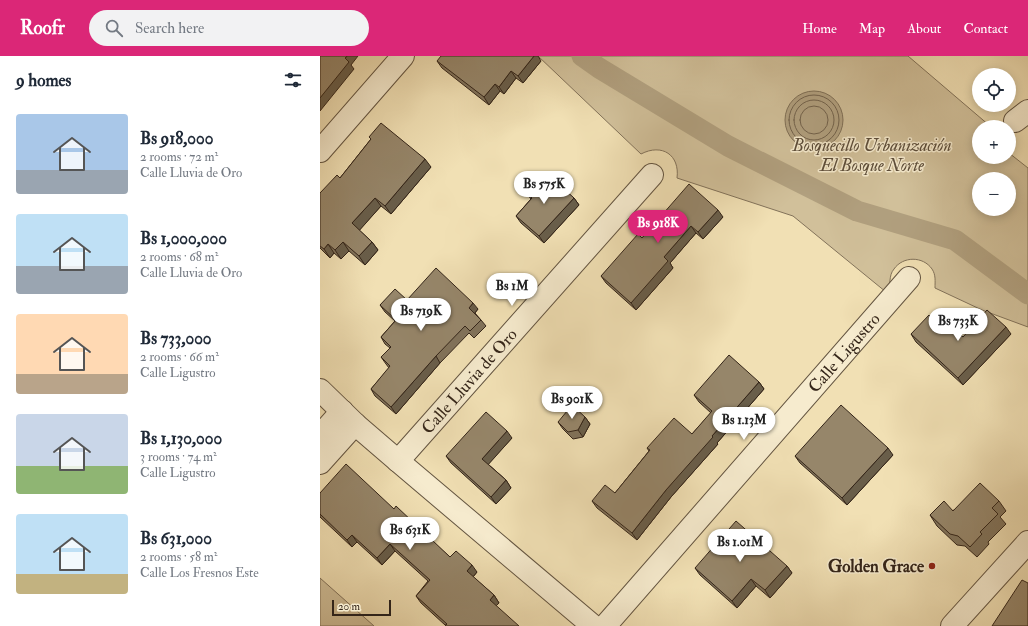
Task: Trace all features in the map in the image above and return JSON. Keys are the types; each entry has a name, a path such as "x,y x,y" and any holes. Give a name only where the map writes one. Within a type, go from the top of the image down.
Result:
{"street":[{"path":"320,151 403,56"},
{"name":"Calle Lluvia de Oro","path":"398,461 652,175"},
{"name":"Calle Ligustro","path":"605,626 909,278"},
{"path":"320,390 348,418 593,626"},
{"path":"320,436 348,418"},
{"path":"320,463 348,418"},
{"path":"952,626 1028,542"}],"green space":[{"name":"Bosquecillo Urbanización El Bosque Norte","path":"538,56 908,56 983,120 972,120 972,164 1016,164 1016,159 1028,168 1028,327 982,310 935,288 935,276 932,269 924,262 918,260 908,260 898,265 892,272 886,292 793,216 677,178 676,163 668,153 656,150 641,154"},
{"path":"320,578 374,626 320,626"}],"water":[{"path":"814,91 830,96 838,104 843,120 838,136 830,144 814,149 798,144 790,136 785,120 790,104 798,96"}],"building":[{"path":"320,56 347,56 345,58 349,62 320,98"},
{"path":"441,56 534,56 518,76 511,71 499,87 495,84 484,97 437,61"},
{"path":"381,123 425,159 385,206 375,198 352,223 372,242 359,256 343,242 335,250 328,244 324,249 320,246 320,193 337,175 340,178 371,139 369,137"},
{"path":"540,177 546,182 551,177 574,198 539,236 516,216 532,198 526,193"},
{"path":"689,184 718,210 698,232 691,226 664,257 668,261 631,303 601,276 638,234 642,238"},
{"path":"436,268 473,303 469,308 481,320 470,331 465,326 391,407 371,389 390,366 381,357 391,347 381,337 396,320 380,305 395,289 407,300"},
{"path":"987,310 1006,327 958,378 911,334 929,315 948,333 953,328 963,337"},
{"path":"729,355 759,382 666,490 632,533 592,501 605,485 615,493 650,450 647,448 674,418 692,434 712,411 694,395"},
{"path":"572,405 585,417 578,430 568,432 558,422"},
{"path":"841,405 888,448 842,498 795,456"},
{"path":"486,412 507,431 482,459 506,480 491,497 446,456"},
{"path":"346,464 394,509 396,506 450,557 456,551 472,565 467,571 494,595 490,600 519,626 445,626 447,624 416,596 430,580 390,544 377,558 352,535 347,540 320,514 320,493"},
{"path":"980,483 999,501 992,508 998,514 980,532 982,534 970,547 958,536 950,534 930,515 944,501 953,511"},
{"path":"736,521 787,566 765,590 751,579 732,601 695,568"},
{"path":"1022,580 1028,583 1028,626 992,626"}],"waterway":[{"path":"582,56 599,68 728,146 857,211 955,240 1028,294"}],"place":[{"name":"Golden Grace","path":"932,566"}]}
